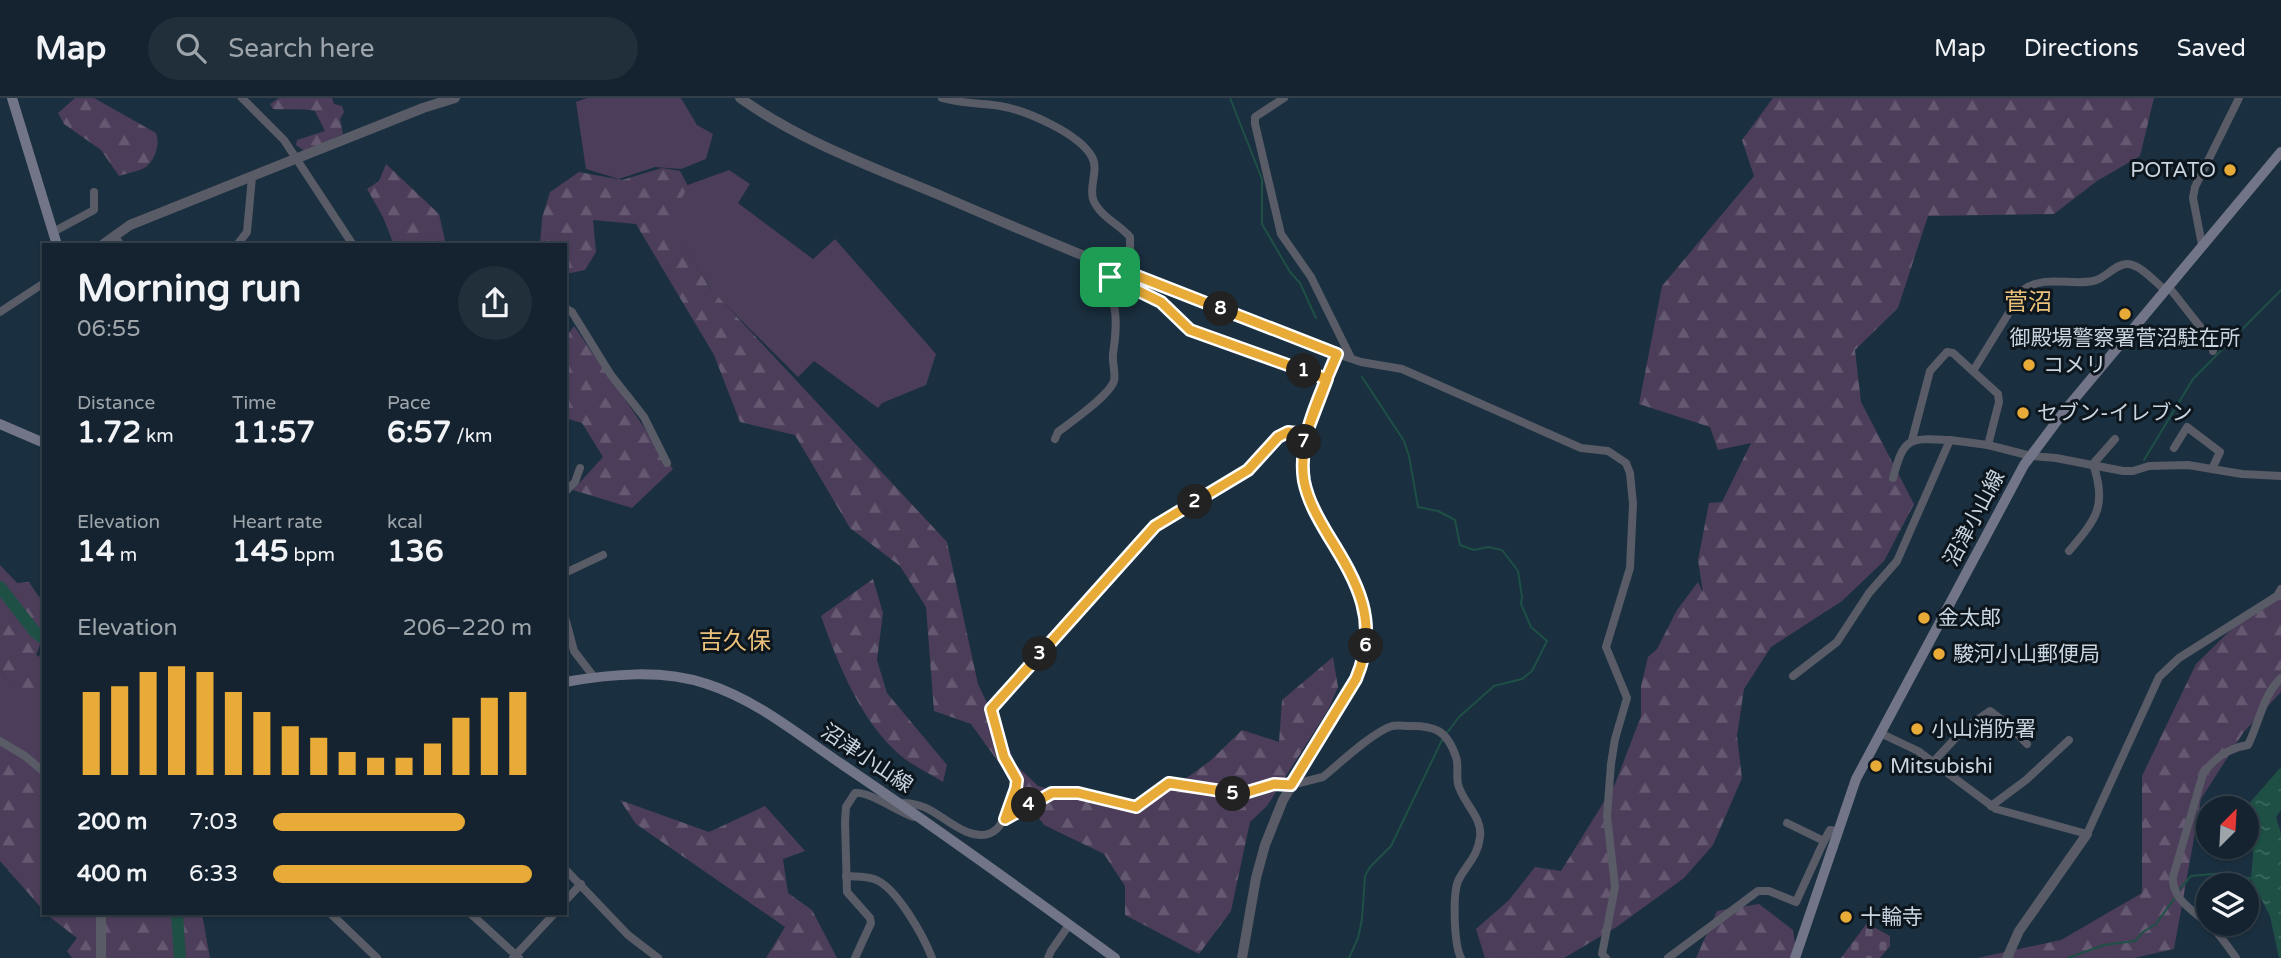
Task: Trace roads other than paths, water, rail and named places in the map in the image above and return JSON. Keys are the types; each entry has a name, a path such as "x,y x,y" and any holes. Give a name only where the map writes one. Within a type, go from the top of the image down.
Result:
{"main road":[{"path":"12,98 56,243"},
{"name":"沼津小山線","path":"1795,958 1836,831 1856,779 2031,456 2066,409 2166,288 2279,159"},
{"path":"0,424 42,442"},
{"name":"沼津小山線","path":"567,682 630,674 663,675 706,683 727,692 758,708 900,803 1115,958"}],"street":[{"path":"242,98 268,121 298,158 352,243"},
{"path":"118,240 130,225 423,108 455,98"},
{"path":"740,98 762,114 831,151 1076,254 1337,354 1361,362 1402,369 1581,449 1608,451 1626,463 1630,473 1633,504 1630,568 1606,647 1627,698 1611,764 1607,816 1615,887 1602,954 1606,958"},
{"path":"942,98 1013,109 1061,130 1083,146 1094,163 1093,200 1105,215 1130,237 1130,249 1108,283 1108,293 1115,313 1112,358 1114,382 1108,391 1058,432 1055,439"},
{"path":"1284,98 1255,117 1272,204 1280,234 1311,277 1351,358"},
{"path":"2202,245 2193,198 2195,187 2239,98"},
{"path":"239,243 247,232 252,177"},
{"path":"53,232 94,210 93,192"},
{"path":"1973,371 2023,290 2033,282 2062,279 2098,280 2121,266 2130,264 2166,288 2213,343 2213,351"},
{"path":"1110,277 1161,302 1190,330 1327,379"},
{"path":"0,312 42,284"},
{"path":"567,309 572,312 611,375 644,417 667,463"},
{"path":"1912,440 1930,371 1947,352 1954,353 1962,364 1998,394 1999,402 1988,445"},
{"path":"1242,958 1256,878 1283,800 1356,679 1364,660 1367,639 1365,612 1357,584 1308,496 1303,468 1306,434 1337,354"},
{"path":"2174,448 2188,427 2220,452 2212,469"},
{"path":"900,803 923,806 975,835 988,835 995,831 1005,819 1017,780 1004,757 991,709 1155,526 1248,470 1278,437 1288,432 1306,434"},
{"path":"2093,464 2115,439"},
{"path":"1893,478 1903,447 1912,440 1950,440 1988,445 2031,456 2123,471 2148,466 2188,465 2242,474 2281,476"},
{"path":"1793,676 1837,642 1869,593 1897,561 1950,440"},
{"path":"2069,551 2095,520 2099,497 2093,464"},
{"path":"567,490 575,482 580,468"},
{"path":"567,572 603,555"},
{"path":"2007,958 2019,931 2087,834 2159,677 2179,658 2277,596 2281,589"},
{"path":"567,625 574,651 594,677"},
{"path":"2236,958 2213,928 2179,898 2172,887 2173,877 2203,774 2210,763 2220,756 2248,745 2258,726 2270,690 2281,678"},
{"path":"1934,761 1966,727 1990,711 2010,726 2027,744"},
{"path":"1005,819 1052,793 1078,793 1136,807 1169,783 1241,794 1274,784 1291,785 1323,777 1378,733 1393,726 1430,726 1449,742 1457,759 1458,785 1476,818 1481,834 1475,858 1458,880 1455,894 1457,938 1461,958"},
{"path":"1880,733 1934,761 1991,806 2087,834"},
{"path":"1991,806 2026,780 2069,740"},
{"path":"0,741 42,770"},
{"path":"855,958 872,923 847,892 846,807 855,793 862,792 898,811 927,822"},
{"path":"1787,823 1824,841"},
{"path":"1668,958 1758,891 1769,891 1796,902 1830,830 1836,831"},
{"path":"567,871 628,936 658,958"},
{"path":"846,876 874,879 889,888 925,939 932,958"},
{"path":"567,899 581,884"},
{"path":"100,915 101,958"},
{"path":"332,915 377,958"},
{"path":"472,915 516,957 553,915"},
{"path":"1048,958 1069,925"}],"water":[{"path":"2281,767 2281,810 2276,817 2281,833 2281,958 2270,916 2259,895 2259,873 2251,873 2253,859 2259,859 2259,796 2256,796"}],"waterway":[{"path":"1230,98 1262,179 1262,224 1290,272 1300,283 1316,318"},
{"path":"2144,460 2193,379 2281,290"},
{"path":"1362,377 1404,441 1418,507 1438,511 1455,520 1460,545 1474,550 1488,547 1502,550 1518,571 1521,604 1531,627 1547,641 1532,671 1522,679 1494,686 1459,717 1446,734"},
{"path":"0,587 42,637"},
{"path":"1349,958 1358,938 1362,919 1365,876 1370,867 1391,846 1443,738"},
{"path":"2178,891 2191,876 2196,876"},
{"path":"2068,958 2104,945 2135,941 2156,924 2176,896"},
{"path":"177,915 180,958"}],"place":[{"name":"POTATO","path":"2230,170"},
{"name":"御殿場警察署菅沼駐在所","path":"2125,314"},
{"name":"コメリ","path":"2029,365"},
{"name":"セブン-イレブン","path":"2023,413"},
{"name":"金太郎","path":"1924,618"},
{"name":"駿河小山郵便局","path":"1939,654"},
{"name":"小山消防署","path":"1917,729"},
{"name":"Mitsubishi","path":"1876,766"},
{"name":"十輪寺","path":"1846,917"}],"district":[{"name":"菅沼","path":"2028,302"},
{"name":"吉久保","path":"735,641"}]}
